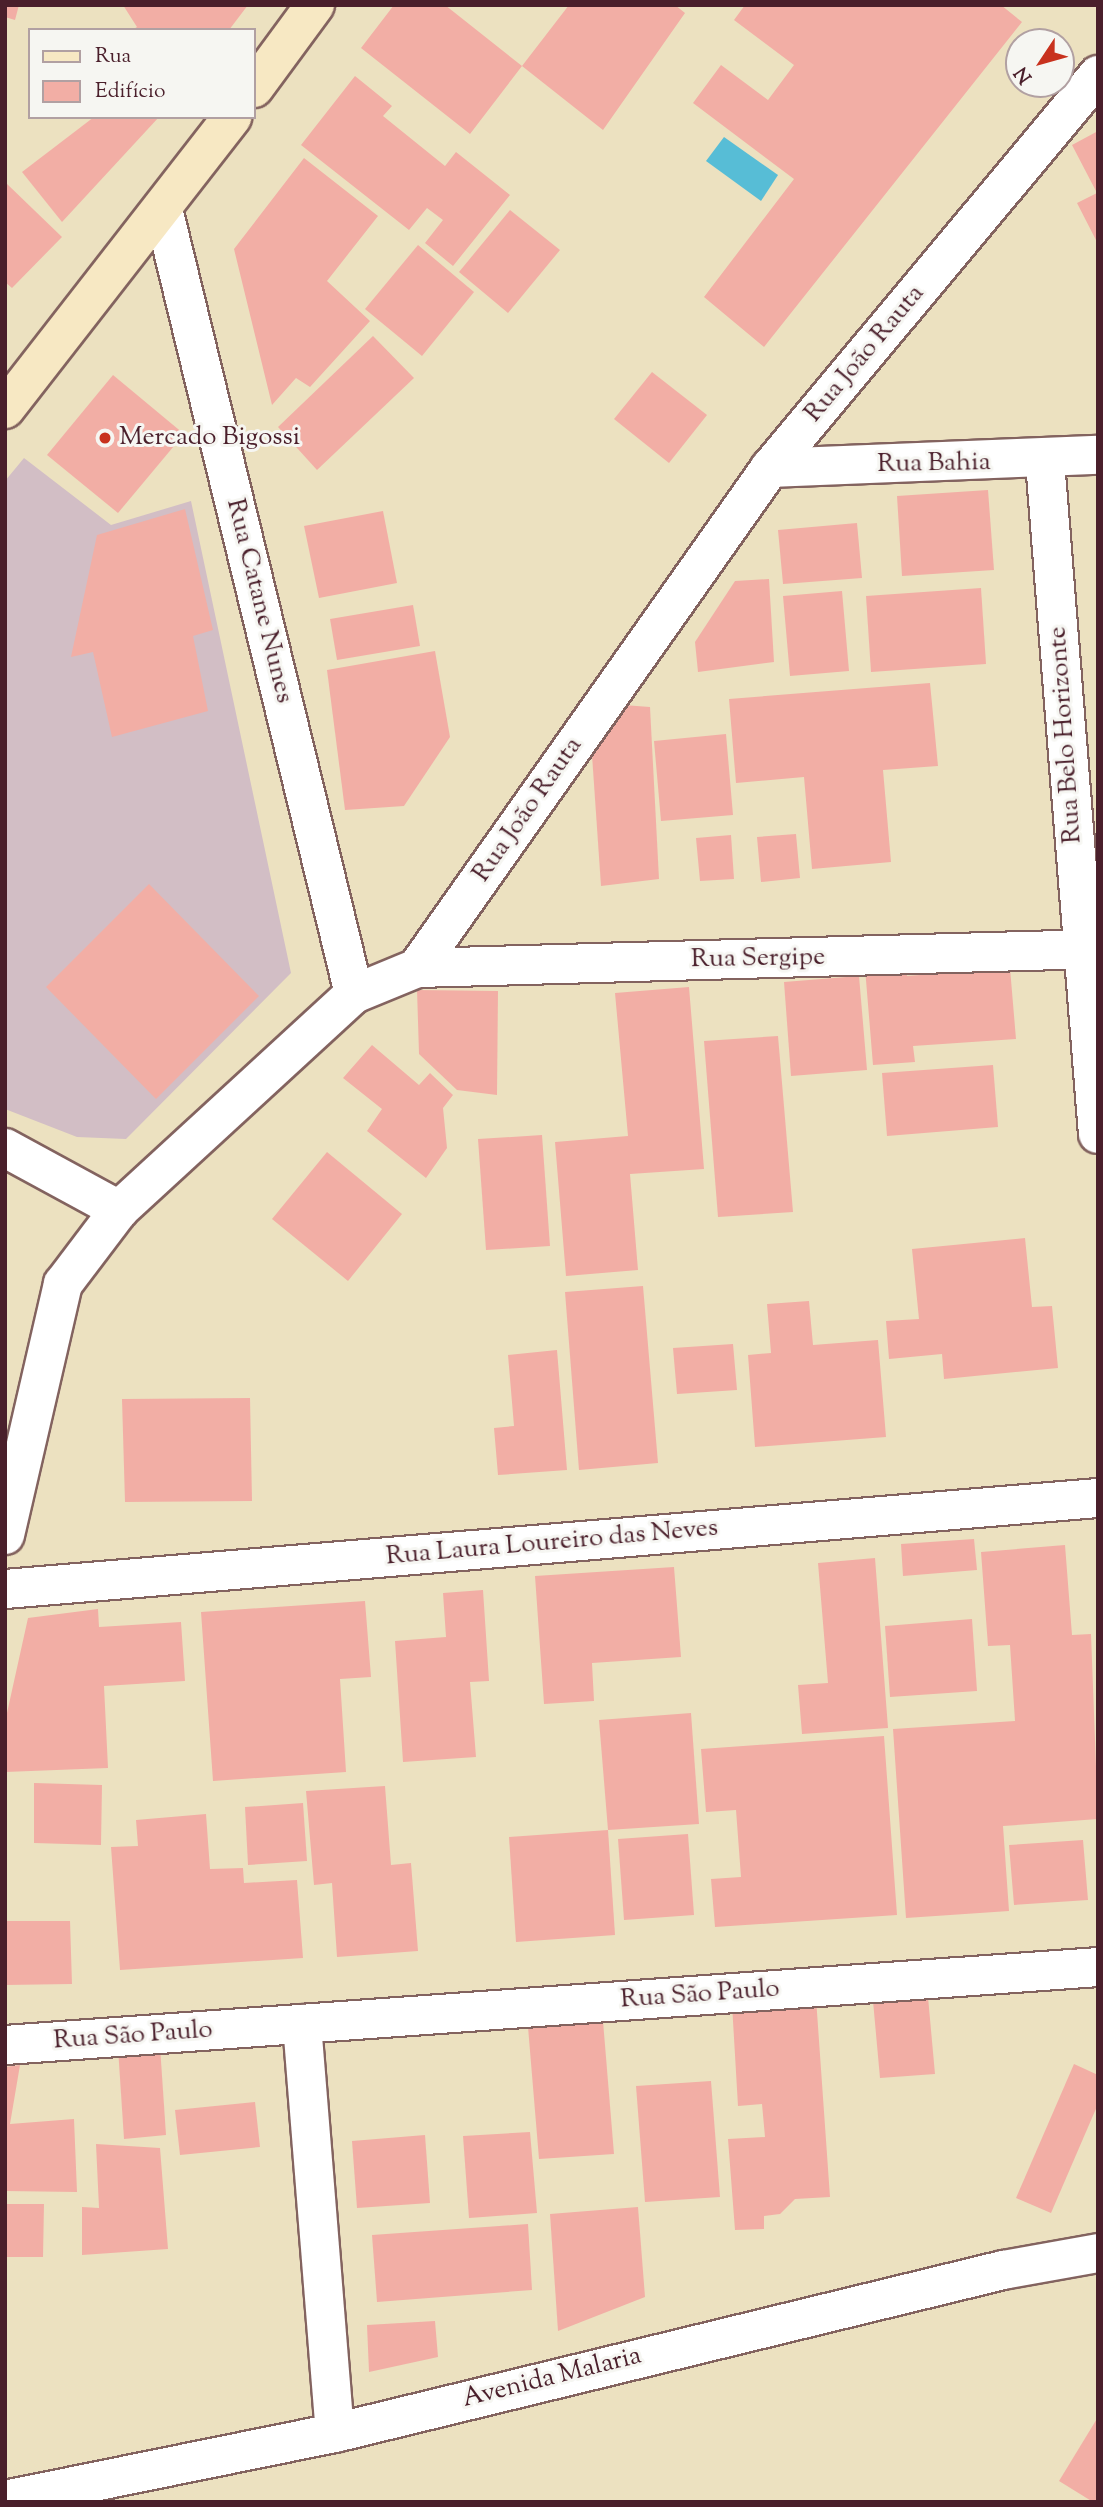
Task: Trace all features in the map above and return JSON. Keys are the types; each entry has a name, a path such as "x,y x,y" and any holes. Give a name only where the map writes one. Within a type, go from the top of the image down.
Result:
{"main road":[{"path":"256,85 315,5"},
{"path":"5,409 230,119"}],"street":[{"name":"Rua João Rauta","path":"417,968 770,468 1098,75"},
{"name":"Rua Catane Nunes","path":"163,209 354,994"},
{"name":"Rua Bahia","path":"770,468 1045,461 1098,455"},
{"name":"Rua Belo Horizonte","path":"1045,461 1090,950 1098,1134"},
{"name":"Rua Sergipe","path":"417,968 1090,950"},
{"path":"5,1535 63,1284 119,1210 354,994 417,968"},
{"path":"5,1148 119,1210"},
{"name":"Rua Laura Loureiro das Neves","path":"5,1589 1098,1498"},
{"name":"Rua São Paulo","path":"5,2045 1098,1967"},
{"path":"302,2024 335,2433"},
{"name":"Avenida Malaria","path":"5,2500 335,2433 990,2273 1098,2253"}],"shaded area":[{"path":"24,458 111,525 191,501 291,973 126,1139 77,1137 5,1109 5,481"}],"water":[{"path":"724,137 778,175 761,201 706,161"}],"building":[{"path":"5,5 19,5 15,20 5,17"},
{"path":"123,5 248,5 231,28 137,27"},
{"path":"394,5 445,5 522,66 470,134 361,48"},
{"path":"569,5 675,5 685,13 603,130 522,66"},
{"path":"745,5 1001,5 1022,22 1017,28 1005,28 1005,43 764,347 704,297 794,179 693,103 721,65 768,100 794,65 734,20"},
{"path":"355,76 392,106 383,116 445,166 456,152 510,195 453,266 425,243 443,220 427,208 409,230 301,145"},
{"path":"91,119 157,119 62,222 22,172"},
{"path":"1098,131 1098,244 1077,203 1097,193 1072,145"},
{"path":"304,158 378,216 327,281 370,321 310,387 296,378 272,405 234,249"},
{"path":"5,182 62,237 12,288 5,282"},
{"path":"510,210 560,250 508,313 459,272"},
{"path":"418,245 474,292 422,356 365,309"},
{"path":"373,336 414,378 317,470 278,427"},
{"path":"652,372 707,415 669,463 614,419"},
{"path":"113,375 184,434 118,513 47,455"},
{"path":"988,490 994,570 902,576 897,496"},
{"path":"185,509 213,630 193,636 208,711 112,737 93,652 71,657 97,535"},
{"path":"383,511 397,583 319,598 304,526"},
{"path":"857,523 862,578 783,584 778,530"},
{"path":"769,579 774,662 698,672 695,642 735,581"},
{"path":"981,588 986,664 871,672 866,596"},
{"path":"842,591 849,671 790,676 783,596"},
{"path":"413,605 420,646 337,660 330,619"},
{"path":"435,651 450,737 404,806 345,810 327,670"},
{"path":"930,683 938,766 883,770 891,862 812,869 804,777 736,783 729,699"},
{"path":"623,705 650,707 659,879 601,886 592,755"},
{"path":"726,734 733,815 661,821 654,741"},
{"path":"796,834 800,878 761,882 757,837"},
{"path":"731,835 734,879 700,881 696,838"},
{"path":"149,884 259,996 156,1099 46,987"},
{"path":"906,965 907,976 1010,968 1016,1039 913,1046 915,1062 873,1065 865,968"},
{"path":"859,976 867,1070 791,1076 784,982"},
{"path":"689,987 704,1169 630,1174 638,1270 566,1276 555,1142 628,1136 615,993"},
{"path":"417,990 498,991 497,1095 457,1090 419,1054"},
{"path":"778,1036 793,1212 718,1217 704,1041"},
{"path":"372,1045 419,1085 430,1073 453,1095 443,1108 447,1148 426,1178 367,1131 382,1109 343,1078"},
{"path":"993,1065 998,1127 887,1136 882,1073"},
{"path":"542,1135 550,1246 486,1250 478,1139"},
{"path":"327,1152 402,1214 348,1281 272,1219"},
{"path":"1025,1238 1032,1307 1052,1306 1058,1368 944,1379 942,1354 889,1359 886,1321 919,1319 912,1249"},
{"path":"643,1286 658,1463 579,1470 565,1292"},
{"path":"809,1301 813,1345 878,1340 886,1437 755,1447 748,1355 771,1353 767,1304"},
{"path":"733,1344 737,1390 677,1394 673,1348"},
{"path":"557,1350 567,1470 498,1475 494,1428 514,1426 508,1355"},
{"path":"250,1398 252,1501 125,1502 122,1399"},
{"path":"974,1539 977,1570 903,1576 901,1544"},
{"path":"1065,1545 1072,1635 1091,1634 1098,1819 1003,1826 1009,1911 906,1918 893,1729 1015,1721 1010,1645 988,1646 981,1552"},
{"path":"875,1558 888,1728 802,1734 798,1685 828,1683 818,1563"},
{"path":"674,1567 681,1657 592,1663 594,1701 544,1704 535,1576"},
{"path":"483,1590 489,1681 470,1682 476,1757 403,1762 395,1641 446,1637 443,1593"},
{"path":"365,1601 371,1677 340,1679 346,1772 213,1781 201,1612"},
{"path":"98,1609 99,1627 181,1622 185,1681 104,1686 108,1768 5,1772 5,1722 28,1618"},
{"path":"972,1619 977,1691 890,1697 885,1626"},
{"path":"691,1713 699,1824 608,1830 599,1720"},
{"path":"884,1736 897,1915 715,1927 711,1879 741,1877 736,1810 706,1812 701,1749"},
{"path":"34,1783 102,1785 101,1845 34,1843"},
{"path":"385,1786 391,1865 411,1863 418,1951 337,1957 332,1883 314,1885 306,1791"},
{"path":"303,1803 307,1861 248,1865 245,1807"},
{"path":"206,1814 210,1869 243,1868 244,1883 297,1880 303,1958 120,1970 111,1847 138,1846 136,1820"},
{"path":"608,1830 615,1935 516,1942 509,1837"},
{"path":"688,1834 694,1915 624,1920 618,1839"},
{"path":"1083,1840 1088,1900 1014,1905 1009,1845"},
{"path":"5,1921 70,1921 72,1984 5,1985"},
{"path":"928,1997 935,2074 880,2078 873,2001"},
{"path":"816,1998 830,2197 795,2199 780,2214 764,2216 764,2229 735,2230 728,2139 765,2137 762,2104 738,2106 732,2004"},
{"path":"603,2021 614,2154 539,2159 528,2027"},
{"path":"160,2046 166,2135 124,2139 118,2048"},
{"path":"1074,2064 1098,2075 1098,2104 1051,2213 1016,2198"},
{"path":"20,2065 10,2124 74,2119 77,2192 5,2191 5,2067"},
{"path":"711,2081 720,2197 645,2202 636,2086"},
{"path":"255,2102 260,2147 180,2155 175,2110"},
{"path":"530,2132 537,2213 469,2218 463,2136"},
{"path":"425,2135 430,2203 357,2208 352,2141"},
{"path":"96,2144 160,2148 168,2249 82,2255 82,2207 99,2208"},
{"path":"5,2204 44,2204 43,2257 5,2257"},
{"path":"638,2207 645,2297 558,2331 550,2214"},
{"path":"528,2224 532,2290 377,2302 372,2235"},
{"path":"435,2321 438,2357 369,2372 367,2325"},
{"path":"1098,2417 1098,2502 1093,2502 1059,2481"}],"place":[{"name":"Mercado Bigossi","path":"105,438"}]}
